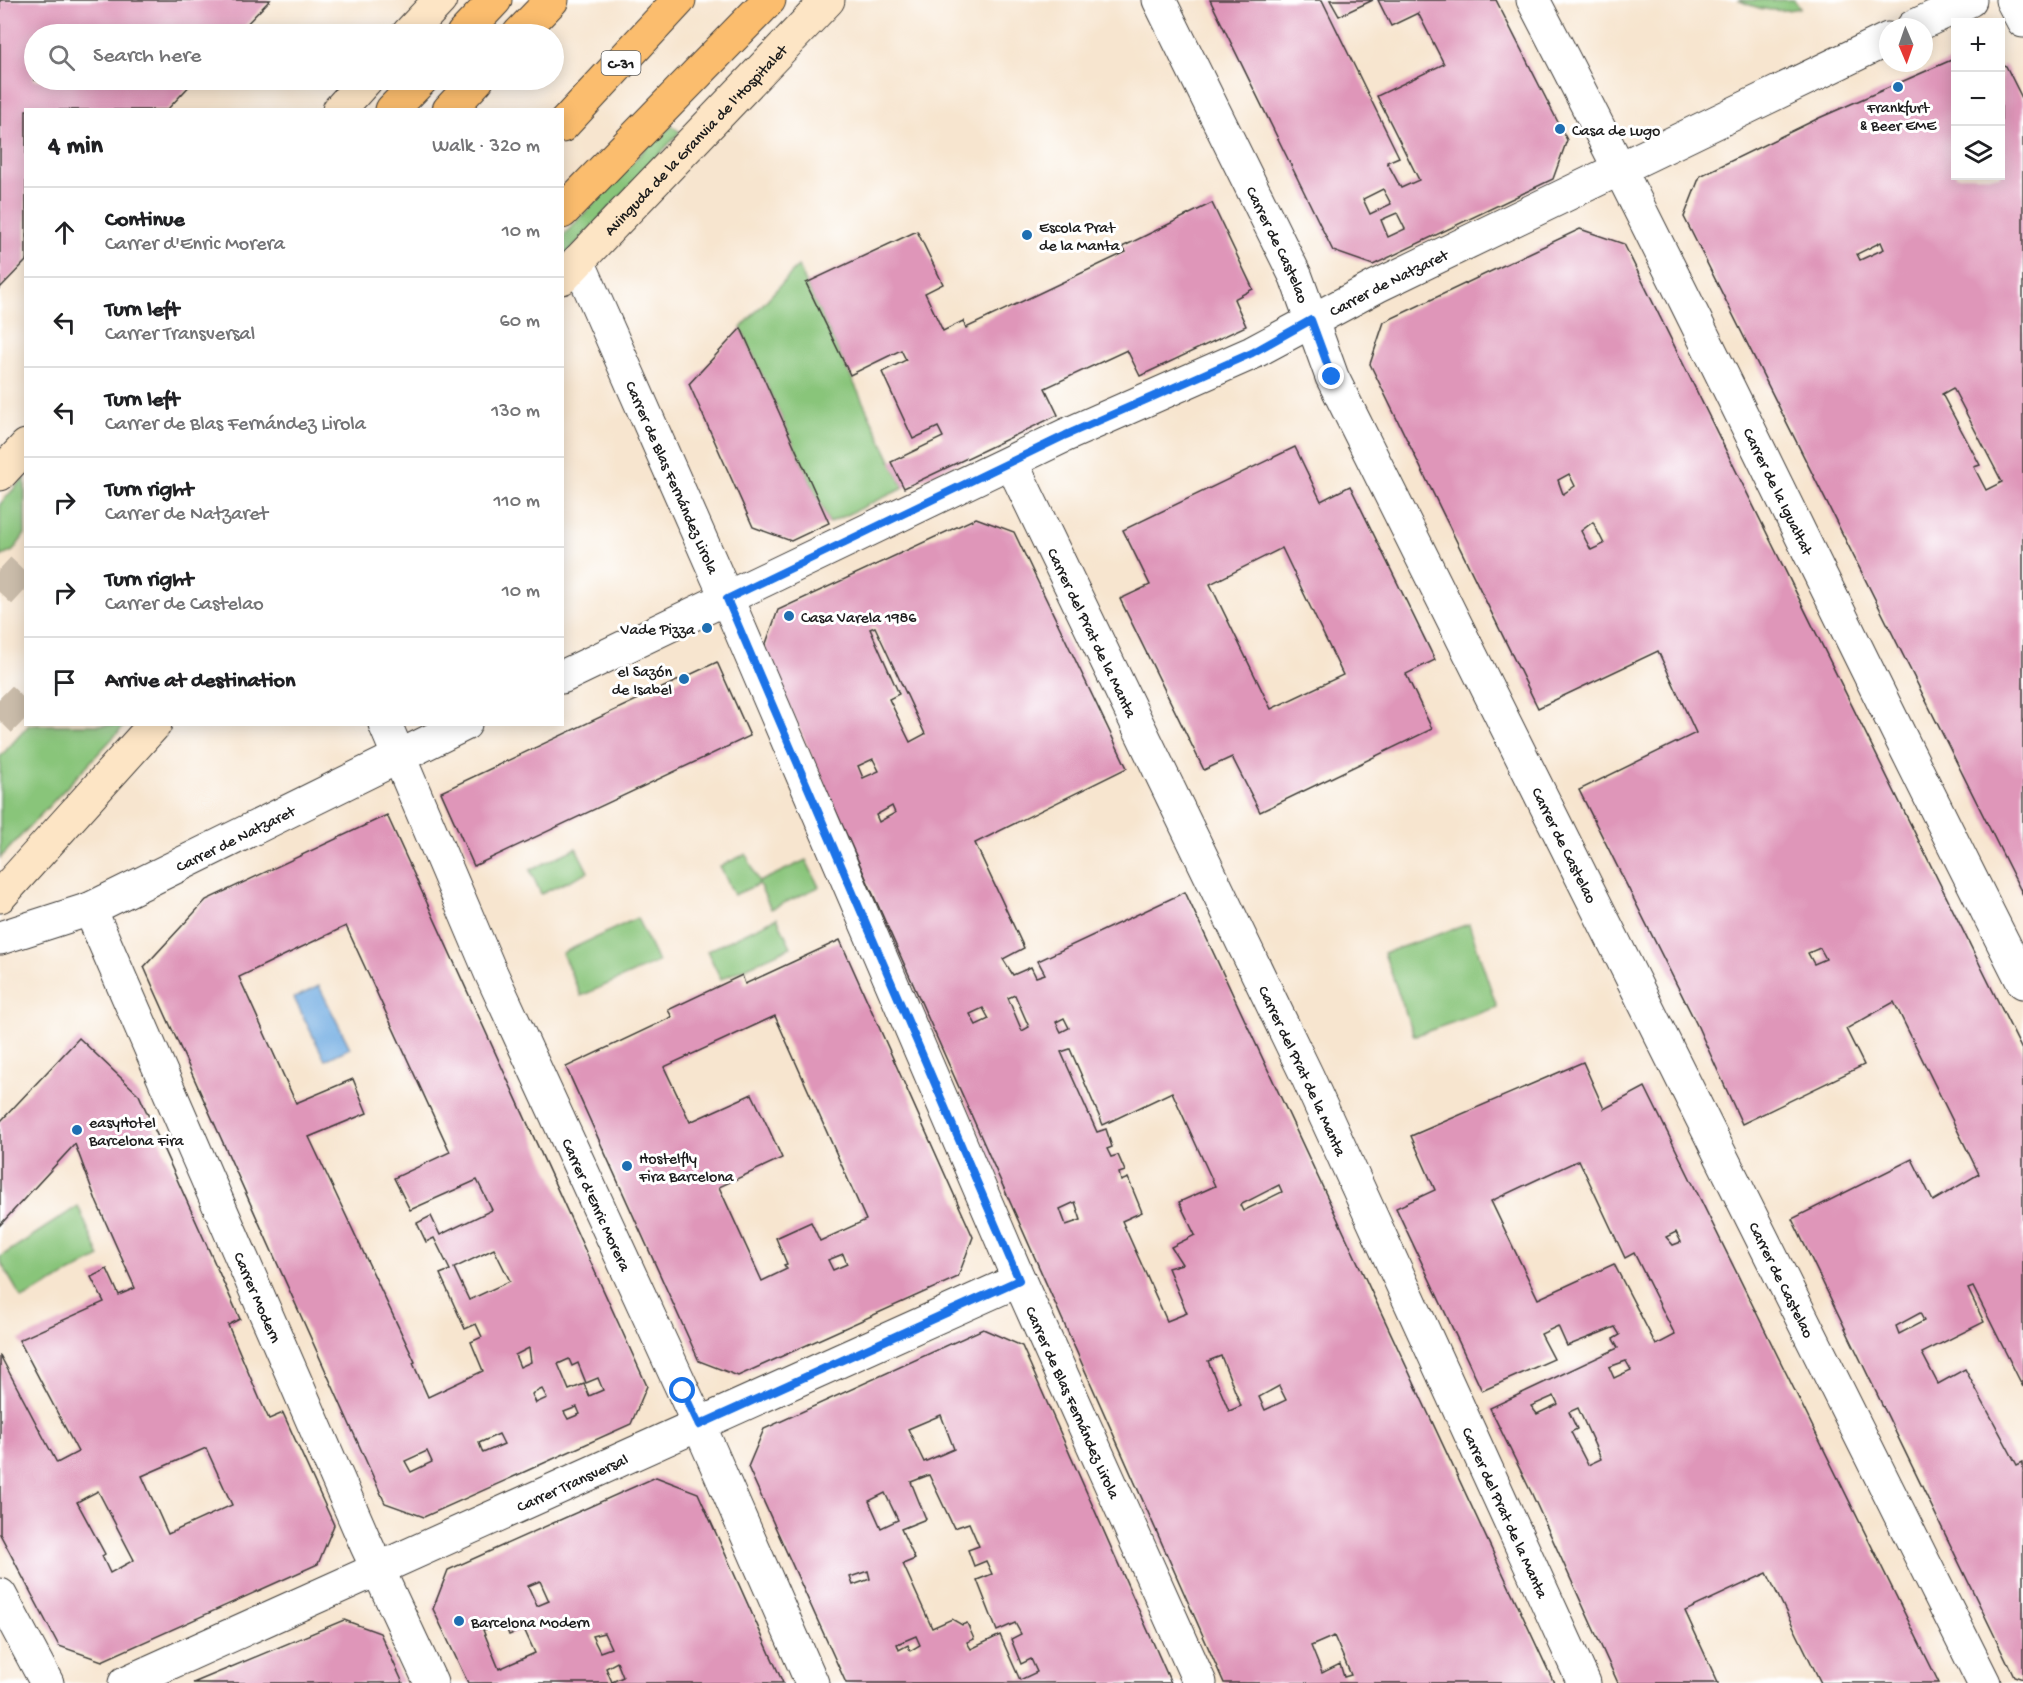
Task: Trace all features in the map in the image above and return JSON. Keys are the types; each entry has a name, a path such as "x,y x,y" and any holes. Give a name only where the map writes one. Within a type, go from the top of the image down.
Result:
{"highway":[{"path":"472,24 495,0"},
{"path":"529,24 552,0"},
{"name":"C-31","path":"564,124 679,0"},
{"path":"564,210 769,0"},
{"path":"394,108 411,90"},
{"path":"451,108 468,90"}],"main road":[{"path":"417,24 440,0"},
{"name":"Avinguda de la Granvia de l'Hospitalet","path":"570,269 828,0"},
{"path":"341,108 357,90"},
{"path":"0,474 24,448"},
{"path":"0,896 153,726"}],"street":[{"name":"Carrer de Castelao","path":"1159,0 1296,277 1332,377 1984,1683"},
{"name":"Carrer de la Igualtat","path":"1533,0 1619,167 1934,808 2023,982"},
{"path":"1932,18 1971,0"},
{"path":"2012,0 2023,21"},
{"name":"Carrer de Natzaret","path":"564,677 1011,462 1252,353 1377,286 1879,43"},
{"name":"Carrer de Blas Fernández Lirola","path":"570,269 727,599 1019,1280 1200,1683"},
{"name":"Carrer del Prat de la Manta","path":"1011,462 1308,1078 1584,1683"},
{"name":"Carrer d'Enric Morera","path":"386,726 490,971 699,1425 812,1683"},
{"name":"Carrer de Natzaret","path":"0,938 90,909 461,726"},
{"name":"Carrer Modern","path":"90,909 377,1569 431,1683"},
{"name":"Carrer Transversal","path":"124,1683 1019,1280"},
{"path":"0,1595 47,1683"}],"green space":[{"path":"1738,0 1794,0 1800,8 1769,10"},
{"path":"672,126 680,132 564,257 564,235 647,147"},
{"path":"798,266 904,488 829,523 741,328"},
{"path":"24,478 24,535 13,551 0,557 0,504"},
{"path":"28,726 124,726 0,858 0,757"},
{"path":"576,848 588,872 541,894 530,870"},
{"path":"746,854 759,882 806,860 819,887 771,909 759,884 734,895 720,866"},
{"path":"637,918 658,962 581,996 562,953"},
{"path":"777,918 791,947 721,979 707,951"},
{"path":"1469,924 1497,1007 1414,1036 1384,953"},
{"path":"78,1206 100,1257 22,1299 0,1261 0,1257"}],"water":[{"path":"319,986 350,1048 325,1060 294,998"}],"building":[{"path":"0,0 270,0 247,24 24,24 24,90 186,90 169,108 24,108 24,263 0,288"},
{"path":"1210,0 1322,0 1399,157 1387,162 1401,188 1419,180 1377,96 1444,64 1418,13 1391,26 1378,0 1496,0 1567,140 1553,179 1373,265 1333,251","holes":["1383,189 1391,204 1370,214 1363,199","1397,213 1405,229 1388,237 1381,220"]},
{"path":"1330,0 1373,0 1339,16"},
{"path":"1951,60 1951,180 2005,180 2005,66 2023,100 2023,895 1684,217 1700,176 1819,118 1924,72 1933,72 1933,68","holes":["1881,242 1884,249 1860,260 1857,254","1953,388 2002,482 1986,490 1974,467 1980,465 1942,394"]},
{"path":"1212,203 1253,289 1234,299 1246,326 1140,376 1127,350 1045,388 1058,415 904,488 891,462 943,437 938,427 913,439 882,372 906,360 901,350 850,375 806,283 917,231 943,284 925,293 943,331 963,321 966,328 1126,252 1122,247"},
{"path":"1580,229 1624,244 2023,1052 2023,1387 1973,1287 1968,1289 1984,1322 1922,1353 1938,1384 1965,1369 2017,1465 2023,1462 2023,1679 2014,1676 1792,1219 1912,1159 1933,1201 1979,1174 1894,1002 1846,1029 1864,1065 1742,1124 1698,1027 1579,790 1696,733 1658,651 1538,708 1370,364 1384,322","holes":["1569,474 1575,486 1563,494 1558,480","1593,522 1604,544 1591,550 1581,531","1820,948 1826,959 1814,964 1808,953","1920,1313 1924,1321 1899,1334 1896,1326"]},
{"path":"741,328 829,523 791,541 753,527 689,384"},
{"path":"1295,447 1321,501 1350,486 1435,660 1406,674 1432,729 1260,812 1232,757 1204,770 1120,599 1150,585 1123,530","holes":["1282,548 1343,675 1271,709 1210,584"]},
{"path":"976,518 1014,532 1127,768 975,843 1024,948 1003,959 1013,975 1031,967 1036,977 1045,974 1038,961 1185,892 1554,1683 1224,1683 764,649 778,610","holes":["875,627 925,734 910,742 889,699 899,694 870,629","873,759 879,771 863,778 858,766","892,806 895,813 879,822 876,815","1015,995 1029,1027 1022,1031 1008,998","983,1008 989,1019 976,1025 970,1014","1064,1018 1069,1028 1061,1032 1056,1022","1070,1049 1103,1125 1172,1092 1215,1186 1179,1202 1195,1235 1171,1247 1182,1264 1168,1268 1187,1313 1167,1321 1122,1221 1142,1212 1128,1178 1121,1181 1119,1173 1125,1171 1118,1155 1111,1157 1107,1149 1112,1147 1106,1129 1097,1132 1061,1052","1279,1185 1282,1192 1243,1211 1240,1205","1075,1202 1081,1220 1066,1225 1060,1209","1221,1356 1241,1406 1229,1411 1208,1361","1279,1386 1286,1400 1265,1410 1259,1397","1334,1636 1351,1675 1344,1677 1340,1664 1322,1673 1311,1646"]},
{"path":"717,662 750,736 474,866 441,792"},
{"path":"387,815 647,1386 631,1424 424,1517 385,1503 144,967 206,900","holes":["346,926 450,1152 394,1178 410,1210 477,1180 492,1210 440,1235 431,1216 417,1223 426,1242 434,1238 450,1270 440,1274 465,1329 476,1324 482,1337 471,1342 483,1371 428,1397 413,1363 415,1362 309,1137 367,1113 353,1079 296,1103 239,977","494,1249 510,1281 469,1300 454,1268","529,1348 531,1362 520,1367 515,1355","569,1359 572,1366 578,1363 586,1383 598,1378 603,1390 589,1396 584,1384 569,1390 558,1364","542,1389 547,1398 536,1403 532,1394","577,1407 580,1414 568,1419 564,1412","499,1434 504,1444 483,1453 479,1443","427,1451 432,1462 411,1472 405,1461"]},
{"path":"840,940 973,1237 958,1277 738,1376 699,1361 566,1067 672,1017 668,1010 742,975 745,984","holes":["775,1016 866,1220 820,1241 811,1222 776,1238 787,1269 762,1281 719,1187 782,1158 767,1125 752,1094 690,1122 664,1067","843,1254 847,1264 833,1270 828,1260"]},
{"path":"79,1038 139,1095 240,1319 228,1325 261,1402 269,1419 283,1413 334,1525 318,1564 102,1661 59,1646 0,1534 0,1355 57,1463 78,1452 19,1340 104,1302 91,1277 107,1269 119,1295 135,1288 97,1203 75,1144 0,1225 0,1122","holes":["206,1448 232,1505 168,1534 142,1476","98,1491 134,1560 110,1573 102,1556 105,1554 77,1502"]},
{"path":"1583,1062 1604,1109 1645,1087 1939,1683 1821,1683 1767,1573 1685,1611 1718,1683 1618,1683 1490,1408 1618,1348 1613,1339 1620,1335 1615,1327 1567,1346 1558,1326 1541,1334 1554,1359 1482,1391 1396,1208 1435,1190 1411,1136","holes":["1579,1160 1625,1258 1634,1253 1675,1335 1656,1345 1614,1264 1538,1299 1491,1201","1676,1232 1681,1242 1673,1245 1666,1237","1626,1361 1631,1370 1614,1378 1609,1367","1554,1396 1558,1404 1537,1414 1531,1406","1578,1408 1601,1459 1588,1465 1571,1432 1577,1429 1569,1412"]},
{"path":"983,1329 1022,1346 1171,1683 846,1683 748,1467 764,1429","holes":["941,1415 954,1449 924,1462 908,1429","929,1475 954,1528 969,1523 979,1546 968,1550 974,1566 986,1561 992,1574 977,1580 997,1631 1015,1623 1021,1634 1011,1639 1021,1664 1031,1659 1037,1672 1020,1680 1000,1635 971,1649 967,1642 974,1639 967,1623 962,1625 952,1619 932,1628 903,1564 915,1559 901,1529 926,1519 911,1482","885,1493 898,1520 881,1528 869,1501","868,1571 870,1579 853,1585 850,1577","916,1636 920,1645 910,1651 908,1645 899,1650 897,1644"]},
{"path":"656,1477 698,1493 783,1683 468,1683 433,1609 448,1570","holes":["540,1581 549,1601 537,1606 528,1586","504,1622 509,1635 524,1629 535,1653 499,1669 483,1630","604,1633 611,1648 600,1652 592,1636","617,1662 623,1677 612,1682 606,1668"]},
{"path":"344,1620 380,1633 403,1683 193,1683"}],"tunnel":[{"path":"0,593 24,567"},
{"path":"0,721 24,697"}],"place":[{"name":"Frankfurt & Beer EME","path":"1898,87"},
{"name":"Casa de Lugo","path":"1560,129"},
{"name":"Escola Prat de la Manta","path":"1027,235"},
{"name":"Casa Varela 1986","path":"789,616"},
{"name":"Vade Pizza","path":"707,628"},
{"name":"el Sazón de Isabel","path":"684,679"},
{"name":"easyHotel Barcelona Fira","path":"77,1130"},
{"name":"Hostelfly Fira Barcelona","path":"627,1166"},
{"name":"Barcelona Modern","path":"459,1621"}],"route":[{"path":"683,1391 699,1425 1019,1280 727,599 1066,435 1252,353 1311,320 1332,377"}]}
